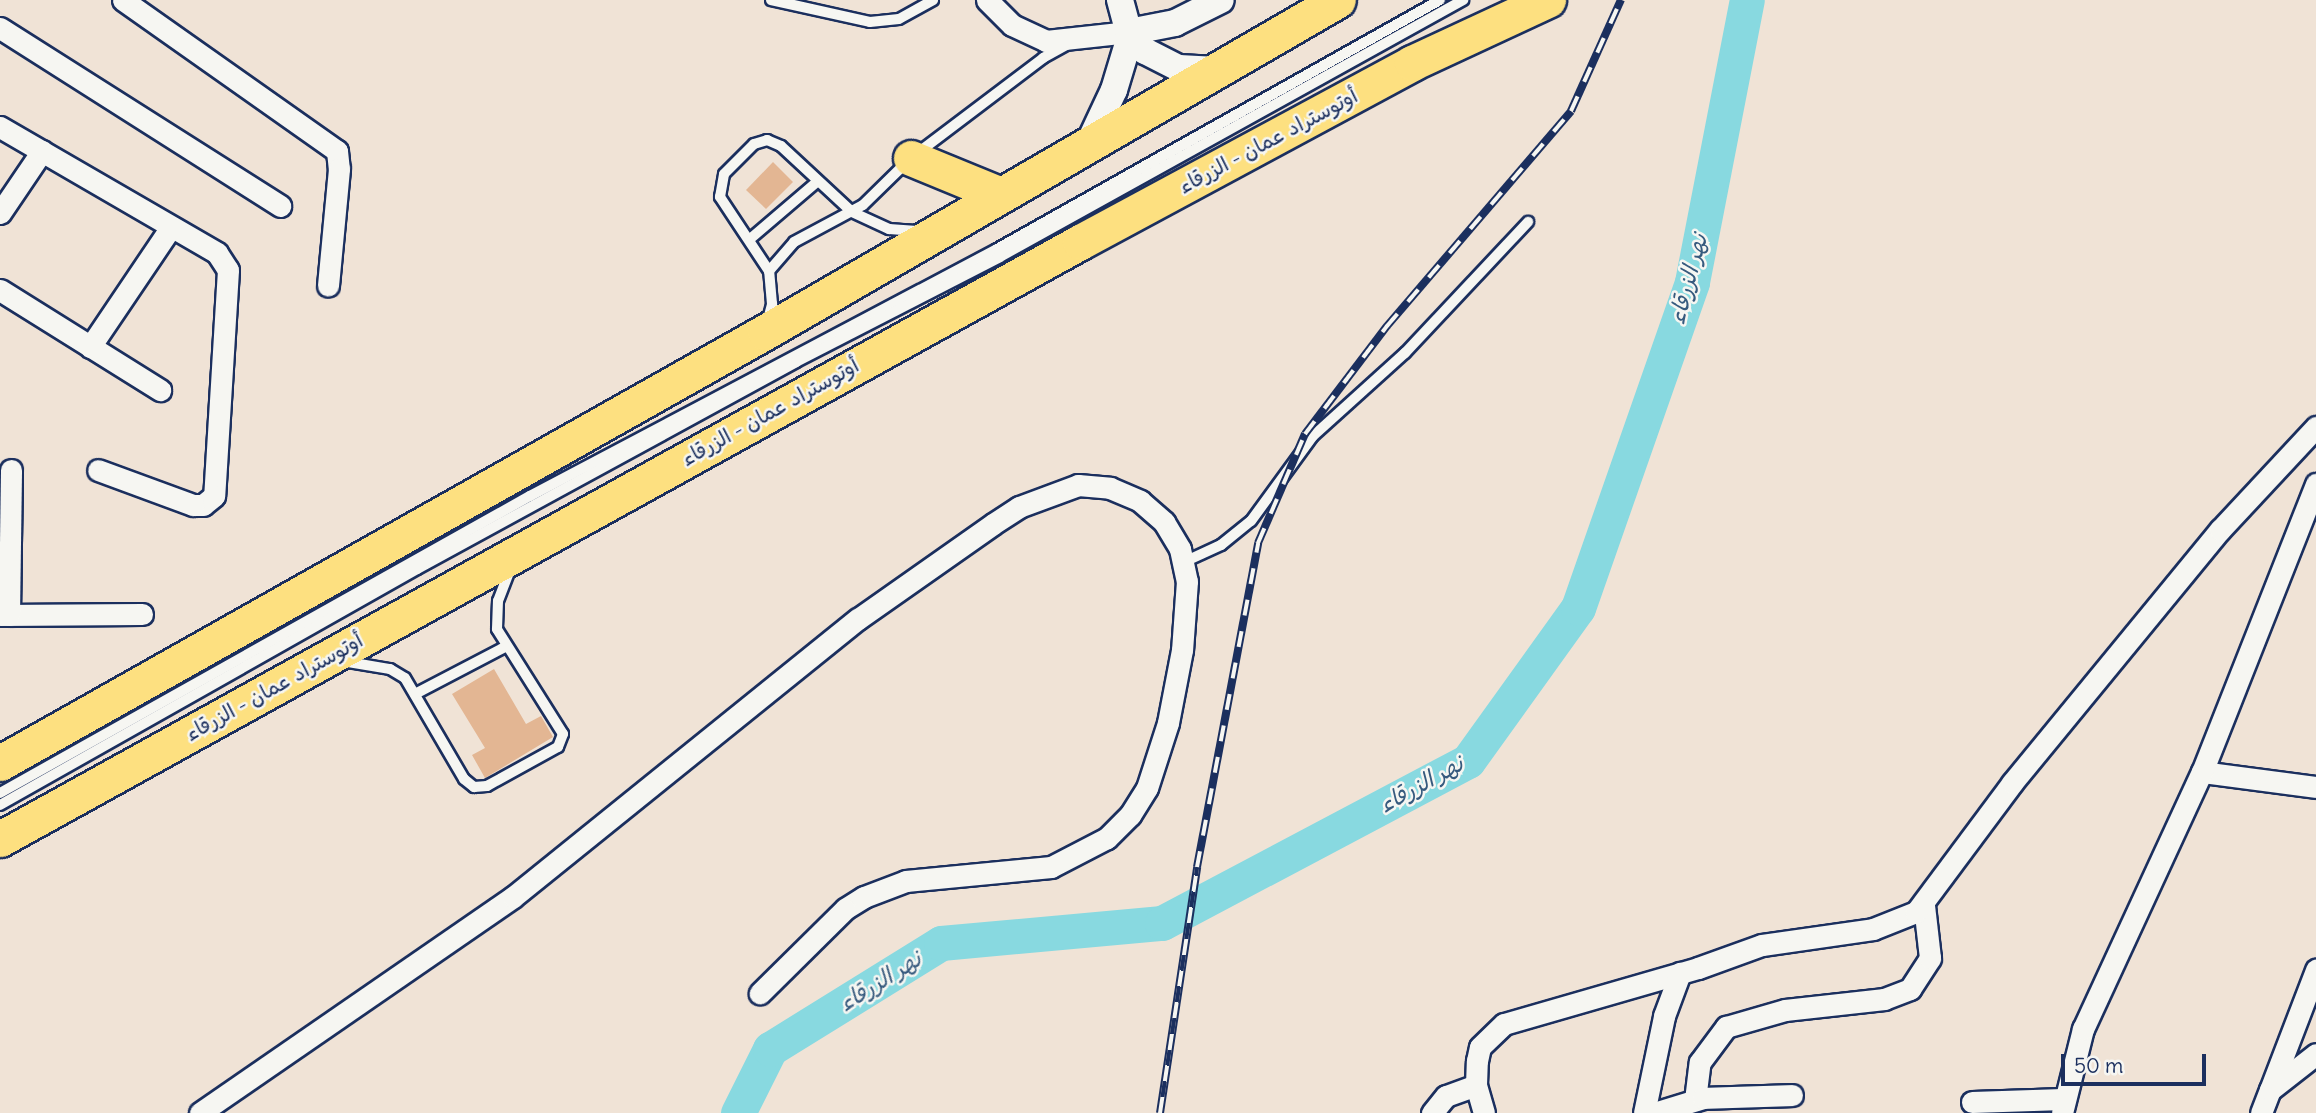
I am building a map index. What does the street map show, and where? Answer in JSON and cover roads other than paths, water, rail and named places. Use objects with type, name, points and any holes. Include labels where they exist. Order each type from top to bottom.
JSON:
[{"type":"highway","points":[[0,763],[765,332],[1090,141],[1338,0]]},
{"type":"highway","name":"أوتوستراد عمان - الزرقاء","points":[[0,839],[519,551],[1399,70],[1548,0]]},
{"type":"highway","points":[[911,158],[1001,195]]},
{"type":"street","points":[[123,0],[337,151],[340,169],[328,285]]},
{"type":"street","points":[[988,0],[1028,35],[1046,41],[1077,41],[1130,35],[1157,27],[1221,0]]},
{"type":"street","points":[[1090,141],[1114,90],[1130,35],[1120,0]]},
{"type":"street","points":[[1157,27],[1183,0]]},
{"type":"street","points":[[0,28],[280,206]]},
{"type":"street","points":[[1130,35],[1170,64],[1217,70]]},
{"type":"street","points":[[0,127],[217,253],[228,271],[214,496],[203,505],[193,505],[98,470]]},
{"type":"street","points":[[0,213],[41,151]]},
{"type":"street","points":[[90,347],[171,227]]},
{"type":"street","points":[[0,290],[160,390]]},
{"type":"street","points":[[1483,1113],[1476,1085],[1480,1047],[1504,1024],[1680,973],[1762,945],[1884,926],[1924,905],[2011,783],[2220,530],[2316,428]]},
{"type":"street","points":[[11,470],[4,615],[142,614]]},
{"type":"street","points":[[1972,1102],[2062,1106],[2083,1029],[2202,772],[2316,484]]},
{"type":"street","points":[[200,1113],[225,1105],[513,897],[858,619],[1019,507],[1078,485],[1110,488],[1140,501],[1164,522],[1184,562],[1186,613],[1168,723],[1147,789],[1115,831],[1081,856],[1051,867],[928,878],[885,887],[845,909],[760,993]]},
{"type":"street","points":[[2202,772],[2316,787]]},
{"type":"street","points":[[1695,1100],[1700,1062],[1726,1027],[1798,1007],[1884,999],[1910,989],[1930,958],[1924,905]]},
{"type":"street","points":[[2261,1113],[2316,970]]},
{"type":"street","points":[[1644,1113],[1664,1016],[1680,973]]},
{"type":"street","points":[[2270,1090],[2316,1054]]},
{"type":"street","points":[[1432,1113],[1446,1096],[1476,1085]]},
{"type":"street","points":[[1654,1113],[1695,1100],[1792,1095]]},
{"type":"lane","points":[[771,0],[845,19],[884,22],[909,15],[933,0]]},
{"type":"lane","points":[[0,793],[530,496],[997,249],[1440,0]]},
{"type":"lane","points":[[0,805],[417,569],[796,362],[1000,257],[1463,0]]},
{"type":"lane","points":[[769,271],[813,228],[852,212],[911,158],[1042,58],[1077,41]]},
{"type":"lane","points":[[765,332],[772,304],[769,271],[750,239],[722,204],[719,189],[724,174],[754,144],[775,142],[852,212],[889,229],[934,233]]},
{"type":"lane","points":[[750,239],[818,181]]},
{"type":"lane","points":[[1184,562],[1220,545],[1251,521],[1313,436],[1405,353],[1528,222]]},
{"type":"lane","points":[[325,659],[390,669],[405,678],[464,779],[474,787],[487,786],[558,747],[564,739],[505,647],[496,611],[519,551]]},
{"type":"lane","points":[[415,694],[505,647]]},
{"type":"waterway","name":"نهر الزرقاء","points":[[738,1113],[770,1049],[941,943],[1162,923],[1468,761],[1578,608],[1692,282],[1747,0]]},
{"type":"railway","points":[[1160,1113],[1197,867],[1258,543],[1305,434],[1387,326],[1571,111],[1621,0]]}]
